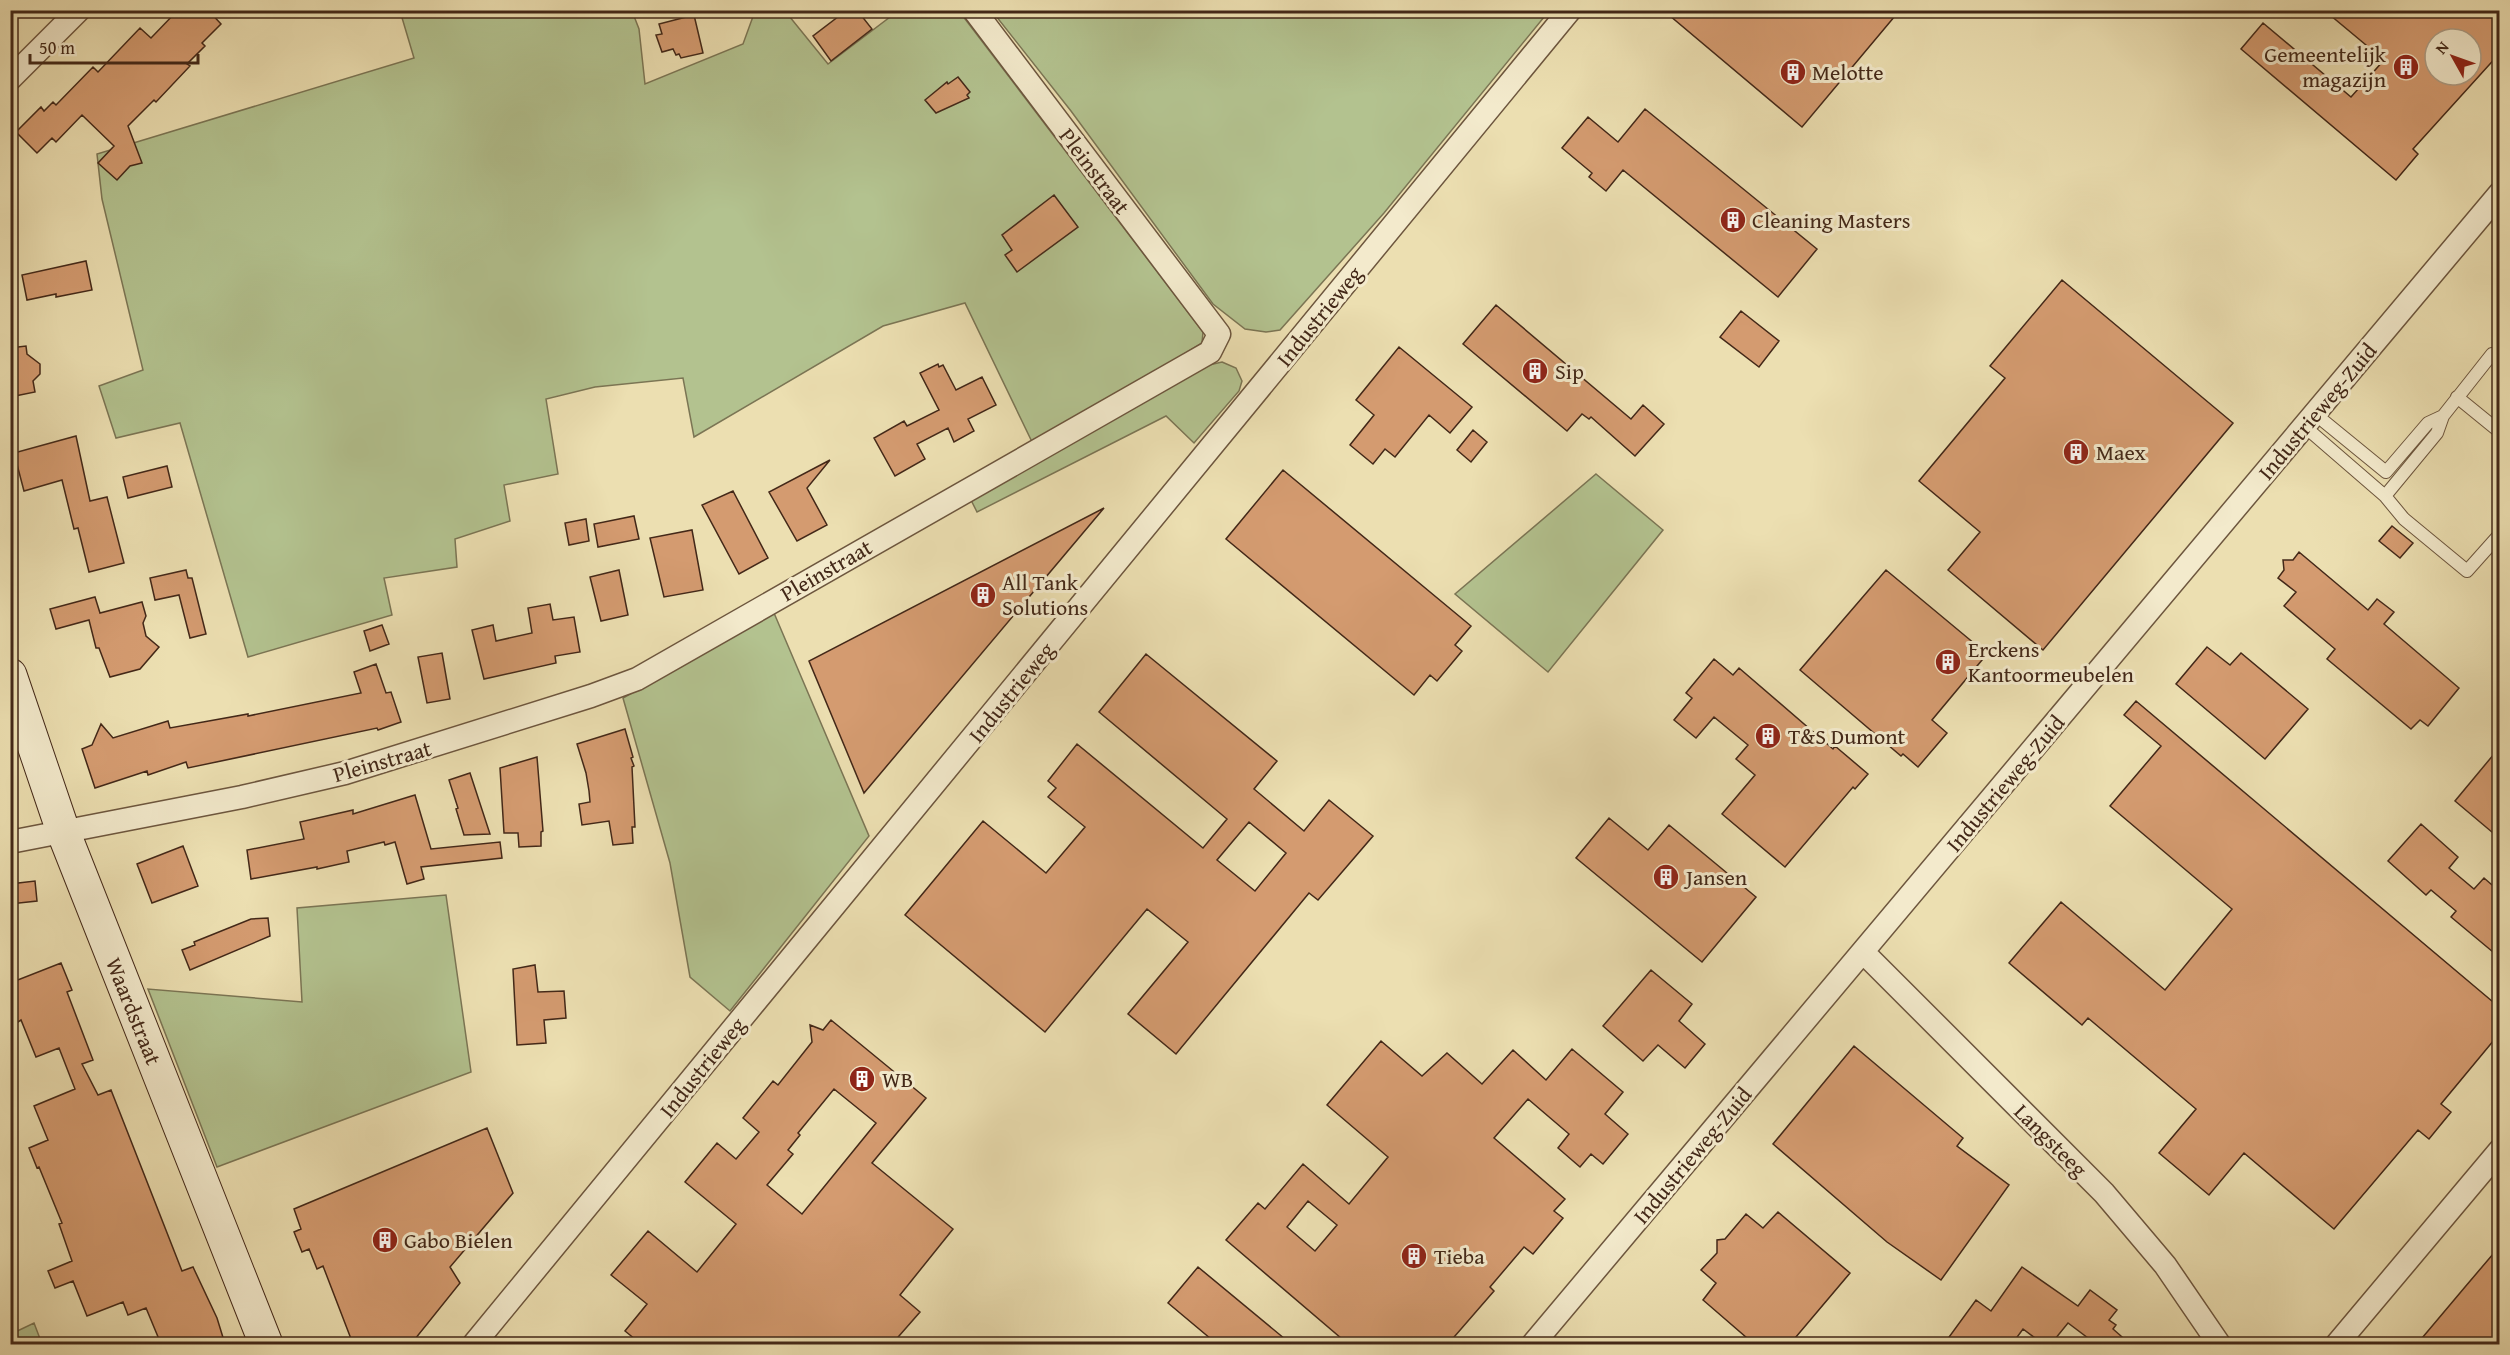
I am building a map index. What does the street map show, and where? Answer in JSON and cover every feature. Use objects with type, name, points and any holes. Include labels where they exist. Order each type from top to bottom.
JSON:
[{"type":"street","points":[[10,79],[79,10]]},
{"type":"street","name":"Pleinstraat","points":[[10,842],[242,797],[345,773],[591,696],[636,679],[1210,352],[1219,334],[974,10]]},
{"type":"street","name":"Industrieweg","points":[[474,1344],[1570,10]]},
{"type":"street","name":"Industrieweg-Zuid","points":[[1533,1344],[2499,193]]},
{"type":"street","name":"Waardstraat","points":[[10,675],[63,831],[266,1344]]},
{"type":"street","name":"Langsteeg","points":[[1863,952],[2104,1193],[2165,1265],[2219,1344]]},
{"type":"street","points":[[2337,1344],[2499,1150]]},
{"type":"lane","points":[[2385,496],[2437,433],[2443,416],[2492,354],[2499,360]]},
{"type":"lane","points":[[2457,396],[2499,432]]},
{"type":"lane","points":[[2309,420],[2386,472],[2428,423],[2443,416]]},
{"type":"lane","points":[[2309,420],[2385,496],[2404,519],[2468,571],[2499,534]]},
{"type":"green space","points":[[400,11],[632,11],[639,29],[645,84],[743,44],[755,11],[785,11],[828,64],[898,11],[959,11],[1203,332],[1202,343],[1034,446],[965,303],[883,326],[694,437],[683,378],[595,387],[546,399],[558,474],[504,485],[510,521],[455,539],[457,567],[384,578],[392,615],[248,657],[180,423],[116,438],[99,386],[143,370],[102,199],[97,154],[414,58]]},
{"type":"green space","points":[[992,11],[1549,11],[1384,213],[1280,330],[1266,332],[1245,329],[1213,304],[1071,111]]},
{"type":"green space","points":[[1222,362],[1236,368],[1242,381],[1239,391],[1194,443],[1166,416],[977,512],[971,500],[1209,365]]},
{"type":"green space","points":[[1596,474],[1663,530],[1548,672],[1455,594]]},
{"type":"green space","points":[[774,613],[869,836],[730,1011],[690,977],[670,863],[623,698]]},
{"type":"green space","points":[[446,895],[471,1072],[217,1167],[148,989],[302,1002],[297,908]]},
{"type":"green space","points":[[34,1323],[42,1344],[11,1344],[11,1334]]},
{"type":"building","points":[[178,10],[208,10],[221,24],[202,43],[205,46],[187,64],[190,66],[156,102],[154,100],[128,126],[142,163],[130,166],[117,180],[98,163],[114,146],[82,115],[56,142],[52,138],[37,153],[16,132],[41,107],[44,111],[53,102],[56,105],[93,67],[98,72],[140,28],[151,38]]},
{"type":"building","points":[[847,10],[857,10],[872,29],[831,61],[813,36]]},
{"type":"building","name":"Melotte","points":[[1663,10],[1900,10],[1802,127]]},
{"type":"building","points":[[2324,10],[2499,10],[2499,54],[2483,72],[2483,27],[2423,27],[2423,87],[2469,87],[2413,149],[2418,154],[2396,180],[2241,49],[2263,23],[2351,97],[2384,60]]},
{"type":"building","points":[[694,15],[703,53],[681,58],[673,49],[662,52],[656,35],[662,34],[659,24]]},
{"type":"building","points":[[958,77],[970,92],[967,95],[969,98],[936,113],[925,100],[947,82],[948,84]]},
{"type":"building","name":"Cleaning Masters","points":[[1645,109],[1817,249],[1778,297],[1623,170],[1606,191],[1589,177],[1592,173],[1562,148],[1588,117],[1618,142]]},
{"type":"building","points":[[1054,195],[1078,227],[1017,272],[1005,255],[1012,250],[1002,235]]},
{"type":"building","points":[[86,261],[92,290],[27,300],[22,275]]},
{"type":"building","name":"Maex","points":[[2062,280],[2233,423],[2043,650],[1948,570],[1980,532],[1919,481],[2005,378],[1990,366]]},
{"type":"building","name":"Sip","points":[[1496,305],[1631,419],[1643,405],[1664,424],[1635,456],[1591,417],[1589,419],[1582,414],[1567,431],[1463,344]]},
{"type":"building","points":[[1741,311],[1779,341],[1759,367],[1720,337]]},
{"type":"building","points":[[26,346],[27,354],[40,364],[40,374],[33,381],[35,392],[10,397],[10,348]]},
{"type":"building","points":[[1399,347],[1472,407],[1450,433],[1429,415],[1395,457],[1385,449],[1373,464],[1350,445],[1374,415],[1356,400]]},
{"type":"building","points":[[938,364],[939,367],[943,365],[956,390],[982,377],[996,405],[968,419],[974,431],[954,442],[948,428],[917,444],[925,459],[895,476],[874,438],[904,421],[907,426],[939,410],[920,373]]},
{"type":"building","points":[[1473,430],[1487,442],[1471,462],[1457,450]]},
{"type":"building","points":[[76,436],[90,501],[107,497],[124,563],[89,572],[78,528],[74,529],[62,480],[24,491],[14,453]]},
{"type":"building","points":[[830,460],[807,488],[827,525],[797,541],[769,492]]},
{"type":"building","points":[[167,466],[172,487],[128,498],[123,477]]},
{"type":"building","points":[[1283,470],[1471,626],[1455,645],[1462,651],[1437,681],[1430,675],[1414,695],[1226,539]]},
{"type":"building","points":[[733,491],[768,558],[739,574],[702,505]]},
{"type":"building","name":"All Tank Solutions","points":[[1104,508],[864,793],[809,661]]},
{"type":"building","points":[[634,516],[639,539],[598,547],[594,524]]},
{"type":"building","points":[[586,519],[589,541],[569,545],[565,523]]},
{"type":"building","points":[[2392,526],[2413,543],[2400,558],[2379,541]]},
{"type":"building","points":[[692,530],[703,590],[664,597],[650,538]]},
{"type":"building","points":[[2299,552],[2368,610],[2377,599],[2394,612],[2384,624],[2459,688],[2428,726],[2420,720],[2411,729],[2327,659],[2335,649],[2284,606],[2296,592],[2278,578],[2284,570],[2283,560],[2293,560]]},
{"type":"building","points":[[186,570],[188,578],[192,578],[206,634],[190,638],[179,595],[155,600],[150,578]]},
{"type":"building","points":[[619,570],[628,615],[601,621],[590,577]]},
{"type":"building","name":"Erckens Kantoormeubelen","points":[[1886,570],[1987,654],[1932,720],[1947,733],[1918,767],[1903,754],[1901,756],[1800,670]]},
{"type":"building","points":[[95,597],[100,613],[142,602],[146,616],[143,623],[146,636],[159,647],[140,669],[110,677],[99,648],[96,648],[89,620],[56,629],[50,609]]},
{"type":"building","points":[[550,604],[553,620],[574,617],[580,652],[555,656],[556,663],[484,679],[472,630],[493,625],[496,641],[532,633],[528,608]]},
{"type":"building","points":[[382,625],[389,644],[370,651],[364,631]]},
{"type":"building","points":[[2207,647],[2230,665],[2241,653],[2308,709],[2265,759],[2176,684]]},
{"type":"building","points":[[442,653],[450,699],[427,703],[418,657]]},
{"type":"building","points":[[1146,654],[1277,761],[1254,789],[1304,831],[1329,800],[1373,836],[1318,900],[1309,893],[1176,1054],[1128,1014],[1188,942],[1147,909],[1045,1032],[905,915],[983,821],[1046,873],[1085,827],[1048,797],[1056,788],[1048,781],[1077,744],[1203,848],[1227,819],[1099,712]],"holes":[[[1249,822],[1286,853],[1255,891],[1217,860]]]},
{"type":"building","points":[[1714,659],[1733,675],[1739,668],[1833,749],[1835,746],[1868,774],[1855,789],[1853,787],[1785,867],[1722,814],[1755,775],[1736,759],[1748,745],[1714,717],[1696,738],[1674,720],[1692,698],[1686,693]]},
{"type":"building","points":[[376,664],[386,693],[391,692],[401,722],[378,730],[377,728],[188,768],[186,762],[148,775],[147,771],[95,788],[82,749],[92,745],[101,724],[113,738],[168,721],[170,728],[248,714],[248,716],[361,693],[354,672]]},
{"type":"building","points":[[2136,701],[2499,1007],[2499,1034],[2441,1104],[2451,1112],[2429,1139],[2418,1130],[2334,1229],[2244,1153],[2209,1195],[2159,1153],[2196,1109],[2088,1018],[2082,1025],[2009,963],[2061,902],[2165,990],[2232,909],[2110,806],[2161,746],[2124,715]]},
{"type":"building","points":[[625,729],[634,766],[632,767],[635,827],[632,827],[633,843],[613,845],[609,821],[582,825],[579,804],[590,802],[586,773],[577,744]]},
{"type":"building","points":[[2499,748],[2499,838],[2455,801]]},
{"type":"building","points":[[537,757],[543,831],[541,832],[541,846],[519,847],[518,833],[504,833],[500,768]]},
{"type":"building","points":[[470,773],[490,834],[464,835],[449,780]]},
{"type":"building","points":[[415,795],[431,849],[500,842],[502,858],[421,867],[424,879],[407,884],[395,842],[385,845],[384,842],[347,851],[349,862],[251,879],[247,850],[304,839],[300,822],[353,810],[353,814]]},
{"type":"building","name":"Jansen","points":[[1609,818],[1648,850],[1669,825],[1756,897],[1702,962],[1576,858]]},
{"type":"building","points":[[2421,824],[2458,857],[2449,868],[2474,889],[2484,878],[2499,891],[2499,957],[2451,917],[2456,911],[2431,890],[2426,895],[2388,861]]},
{"type":"building","points":[[183,846],[198,886],[152,903],[137,864]]},
{"type":"building","points":[[35,881],[37,901],[10,904],[10,884]]},
{"type":"building","points":[[268,918],[270,936],[190,970],[182,950],[195,945],[194,942],[251,919]]},
{"type":"building","points":[[61,963],[72,990],[67,992],[93,1060],[82,1064],[98,1095],[111,1090],[182,1271],[193,1267],[217,1318],[225,1344],[161,1344],[146,1308],[128,1315],[123,1302],[87,1316],[73,1281],[55,1288],[48,1271],[72,1261],[59,1224],[62,1223],[29,1148],[48,1140],[34,1106],[75,1089],[59,1048],[36,1057],[21,1020],[18,1022],[10,1003],[10,983]]},
{"type":"building","points":[[535,965],[538,992],[564,991],[566,1018],[544,1020],[546,1043],[517,1045],[513,969]]},
{"type":"building","points":[[1651,970],[1692,1004],[1679,1021],[1705,1044],[1685,1068],[1658,1045],[1643,1061],[1603,1026]]},
{"type":"building","points":[[831,1020],[926,1098],[872,1163],[953,1229],[900,1295],[920,1312],[892,1344],[641,1344],[625,1331],[647,1304],[611,1275],[648,1231],[697,1272],[736,1224],[685,1182],[717,1143],[736,1159],[759,1132],[743,1118],[773,1081],[778,1085],[812,1042],[810,1025],[823,1030]],"holes":[[[834,1089],[876,1123],[802,1214],[767,1185],[793,1154],[788,1150],[800,1135],[798,1133]]]},
{"type":"building","points":[[1381,1041],[1422,1076],[1447,1053],[1482,1084],[1513,1050],[1546,1080],[1572,1049],[1623,1092],[1605,1114],[1628,1134],[1603,1164],[1591,1154],[1580,1167],[1558,1148],[1569,1134],[1528,1099],[1494,1138],[1565,1199],[1554,1211],[1563,1218],[1533,1254],[1524,1247],[1490,1287],[1494,1291],[1448,1344],[1348,1344],[1226,1240],[1258,1203],[1265,1209],[1303,1164],[1349,1204],[1388,1157],[1327,1105]],"holes":[[[1308,1201],[1337,1225],[1315,1251],[1287,1227]]]},
{"type":"building","points":[[1854,1046],[1963,1138],[1957,1146],[2009,1185],[1941,1280],[1887,1242],[1773,1144]]},
{"type":"building","name":"Gabo Bielen","points":[[487,1128],[513,1193],[450,1267],[460,1283],[411,1344],[353,1344],[323,1266],[317,1269],[309,1249],[302,1252],[294,1232],[301,1229],[294,1209]]},
{"type":"building","points":[[1778,1212],[1850,1273],[1790,1344],[1754,1344],[1703,1300],[1716,1283],[1701,1270],[1717,1253],[1717,1240],[1725,1239],[1746,1214],[1763,1228]]},
{"type":"building","points":[[2499,1247],[2499,1344],[2417,1344],[2465,1287]]},
{"type":"building","points":[[1198,1267],[1291,1344],[1217,1344],[1168,1303]]},
{"type":"building","points":[[2022,1267],[2078,1306],[2090,1290],[2117,1310],[2109,1320],[2116,1325],[2113,1329],[2130,1344],[2096,1344],[2068,1323],[2051,1344],[2043,1344],[2023,1329],[2012,1344],[1944,1344],[1976,1300],[1991,1311]]},
{"type":"place","name":"Gemeentelijk magazijn","points":[[2406,67]]},
{"type":"place","name":"Melotte","points":[[1793,72]]},
{"type":"place","name":"Cleaning Masters","points":[[1733,220]]},
{"type":"place","name":"Sip","points":[[1535,371]]},
{"type":"place","name":"Maex","points":[[2076,452]]},
{"type":"place","name":"All Tank Solutions","points":[[983,595]]},
{"type":"place","name":"Erckens Kantoormeubelen","points":[[1948,662]]},
{"type":"place","name":"T&S Dumont","points":[[1768,736]]},
{"type":"place","name":"Jansen","points":[[1666,877]]},
{"type":"place","name":"WB","points":[[862,1079]]},
{"type":"place","name":"Gabo Bielen","points":[[385,1240]]},
{"type":"place","name":"Tieba","points":[[1414,1256]]}]
